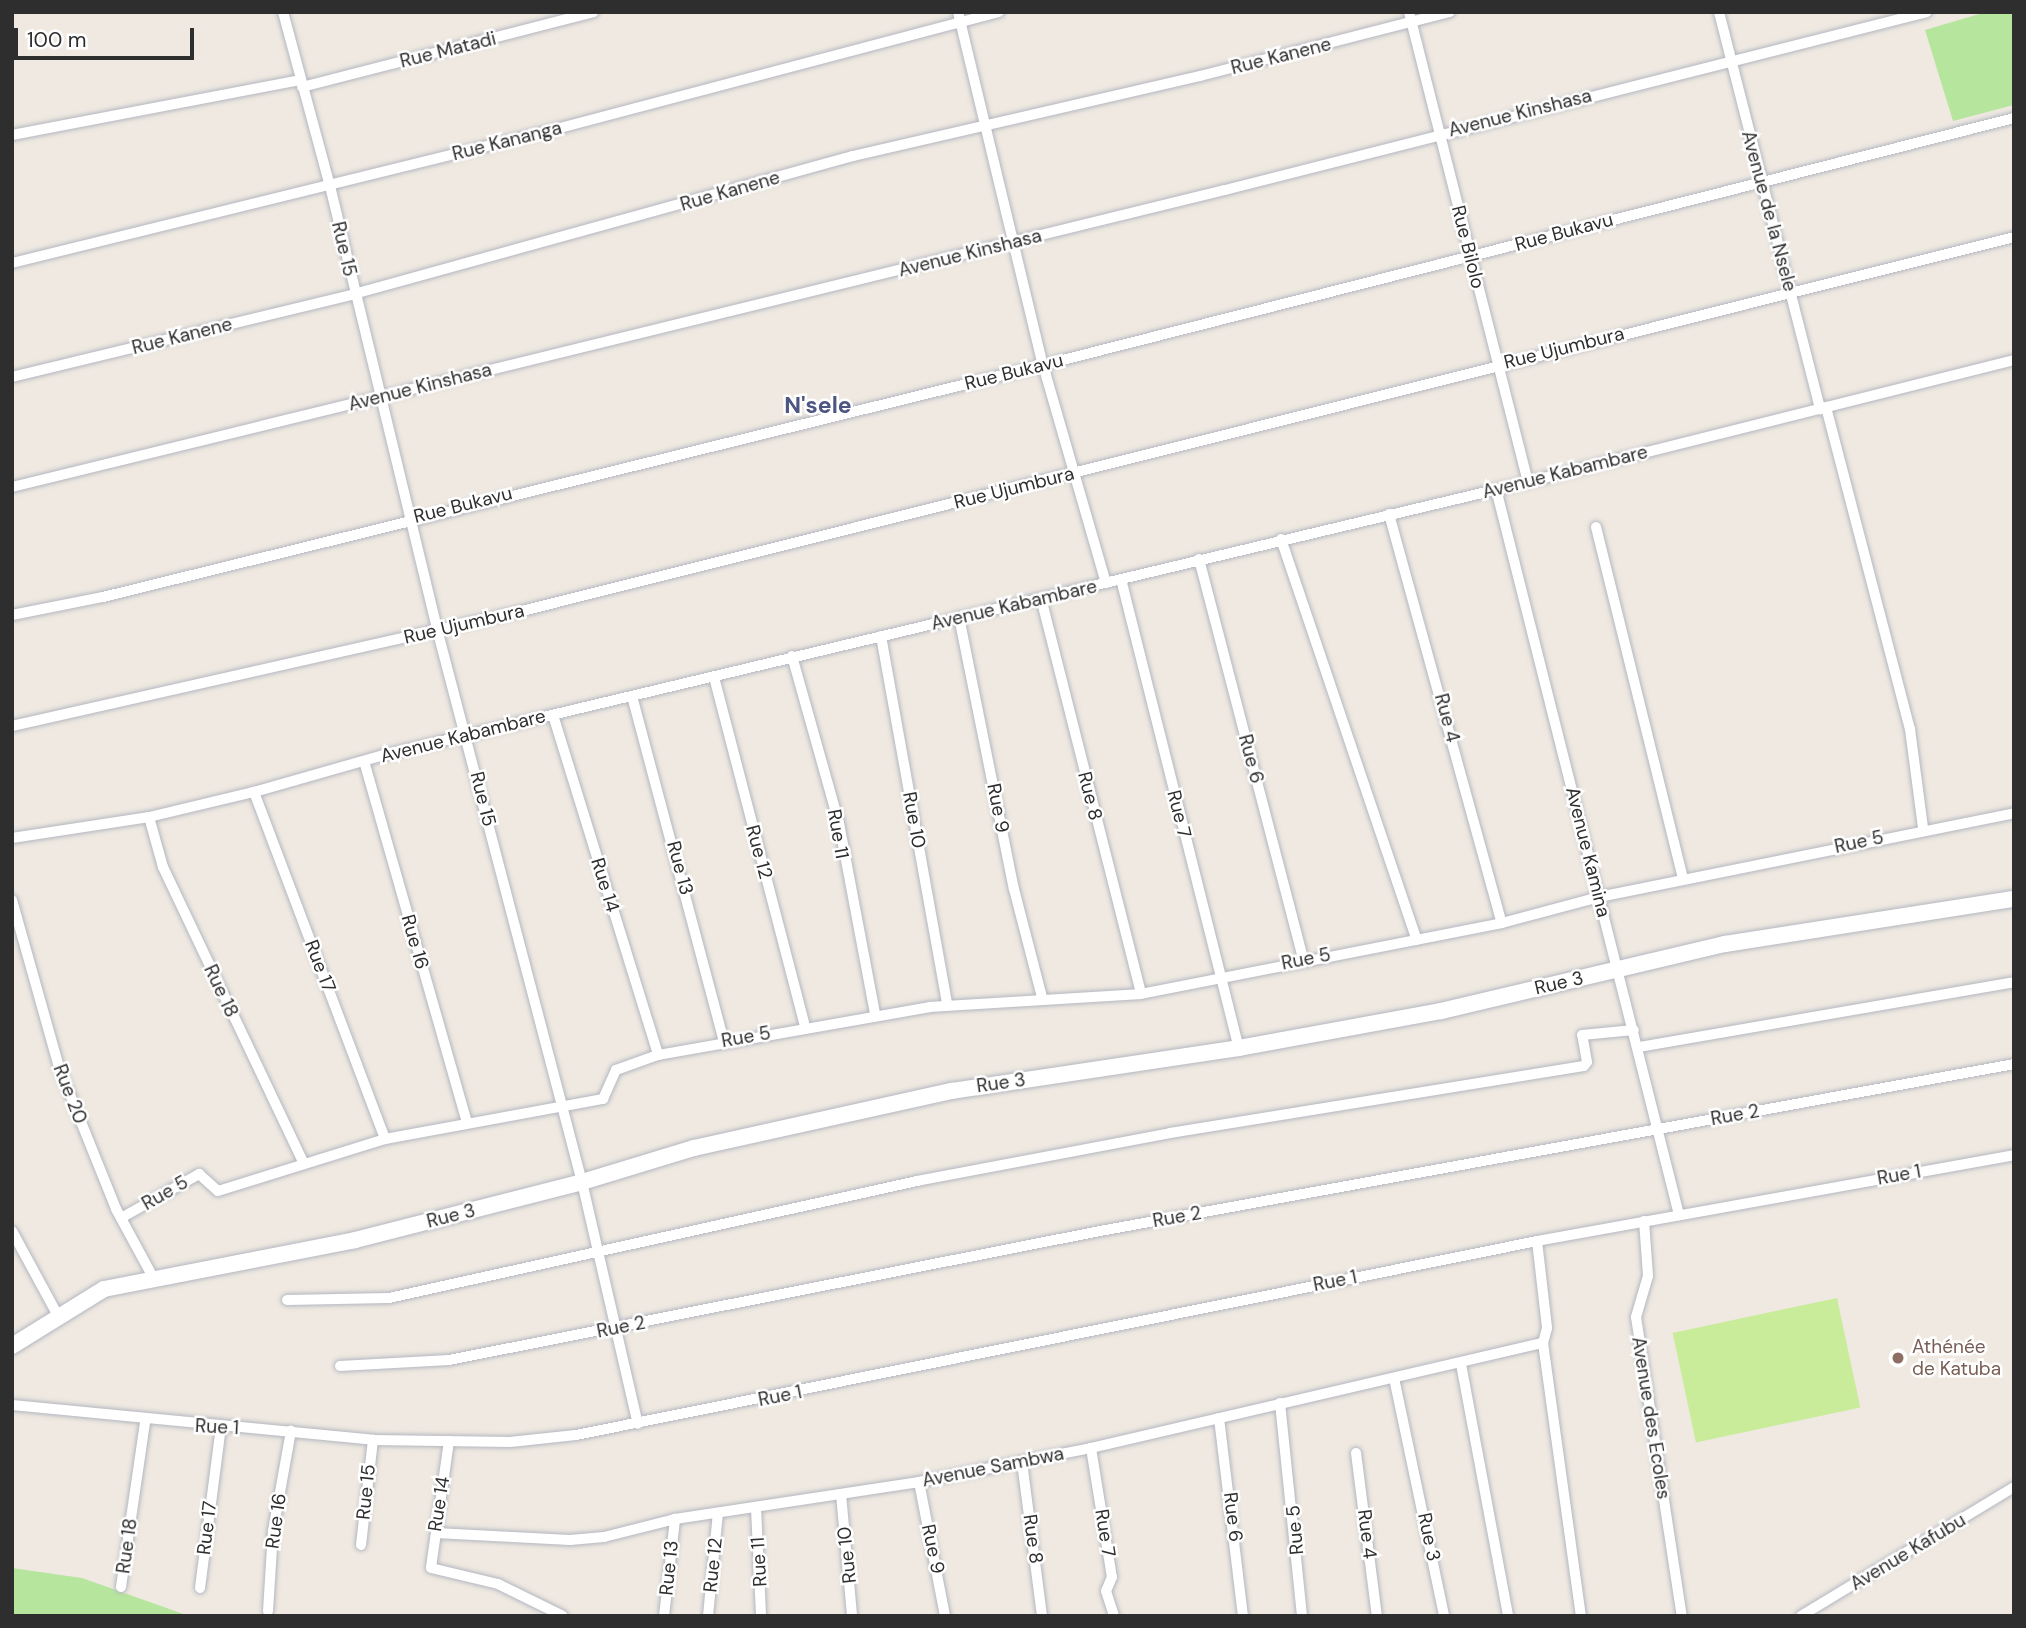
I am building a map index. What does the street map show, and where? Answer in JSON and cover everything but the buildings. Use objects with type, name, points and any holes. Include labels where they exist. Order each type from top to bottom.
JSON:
[{"type":"street","name":"Rue 15","points":[[283,12],[330,186],[437,629],[582,1182],[638,1424]]},
{"type":"street","name":"Rue Matadi","points":[[12,135],[301,84],[594,12]]},
{"type":"street","name":"Rue Kananga","points":[[12,263],[330,186],[959,18],[999,12]]},
{"type":"street","name":"Rue Kanene","points":[[12,377],[354,294],[853,156],[986,127],[1410,17],[1450,12]]},
{"type":"street","name":"Avenue de la Nsele","points":[[1719,12],[1791,294],[1910,729],[1923,828]]},
{"type":"street","name":"Avenue Kinshasa","points":[[12,487],[1014,242],[1438,133],[1927,12]]},
{"type":"street","name":"Rue Bilolo","points":[[1410,17],[1496,365],[1528,482]]},
{"type":"street","points":[[959,18],[1043,365],[1106,583]]},
{"type":"street","name":"Rue Bukavu","points":[[12,615],[103,597],[411,518],[1043,365],[1762,185],[2014,118]]},
{"type":"street","name":"Rue Ujumbura","points":[[12,726],[437,629],[2014,237]]},
{"type":"street","name":"Avenue Kabambare","points":[[12,838],[149,817],[254,792],[363,761],[792,656],[1528,482],[2014,360]]},
{"type":"street","name":"Avenue Kamina","points":[[1496,489],[1639,1047],[1679,1215]]},
{"type":"street","name":"Rue 4","points":[[1389,514],[1502,923]]},
{"type":"street","points":[[1596,527],[1683,879]]},
{"type":"street","points":[[1281,539],[1417,940]]},
{"type":"street","name":"Rue 6","points":[[1199,559],[1303,959]]},
{"type":"street","name":"Rue 7","points":[[1121,579],[1239,1048]]},
{"type":"street","name":"Rue 8","points":[[1041,598],[1141,994]]},
{"type":"street","name":"Rue 9","points":[[959,617],[1014,889],[1042,997]]},
{"type":"street","name":"Rue 10","points":[[881,636],[947,1004]]},
{"type":"street","name":"Rue 11","points":[[792,656],[839,823],[875,1014]]},
{"type":"street","name":"Rue 12","points":[[714,677],[804,1027]]},
{"type":"street","name":"Rue 13","points":[[632,696],[724,1041]]},
{"type":"street","name":"Rue 14","points":[[553,715],[658,1055]]},
{"type":"street","name":"Rue 16","points":[[363,761],[467,1123]]},
{"type":"street","name":"Rue 17","points":[[254,792],[386,1139]]},
{"type":"street","name":"Rue 5","points":[[121,1218],[199,1174],[218,1191],[303,1161],[386,1139],[467,1123],[562,1109],[603,1099],[616,1070],[658,1055],[875,1014],[947,1004],[1042,997],[1141,994],[1303,959],[1502,923],[1599,897],[1923,828],[2014,813]]},
{"type":"street","name":"Rue 18","points":[[149,817],[163,867],[303,1161]]},
{"type":"street","name":"Rue 3","points":[[12,1346],[57,1314],[104,1289],[355,1240],[582,1182],[694,1148],[952,1091],[1239,1048],[1441,1011],[1725,944],[2014,898]]},
{"type":"street","name":"Rue 20","points":[[12,900],[44,1023],[121,1218],[154,1279]]},
{"type":"street","points":[[1639,1047],[2014,982]]},
{"type":"street","points":[[287,1300],[389,1298],[818,1201],[1170,1133],[1584,1066],[1587,1062],[1582,1035],[1634,1030]]},
{"type":"street","name":"Rue 2","points":[[340,1366],[449,1360],[1087,1233],[2014,1064]]},
{"type":"street","name":"Rue 1","points":[[12,1405],[145,1422],[291,1431],[373,1440],[510,1441],[638,1424],[1537,1241],[2014,1155]]},
{"type":"street","name":"Avenue des Ecoles","points":[[1644,1221],[1648,1276],[1636,1317],[1682,1616]]},
{"type":"street","points":[[12,1231],[57,1314]]},
{"type":"street","points":[[1537,1241],[1547,1328],[1543,1343],[1581,1616]]},
{"type":"street","name":"Avenue Sambwa","points":[[436,1534],[570,1540],[674,1519],[919,1482],[1091,1448],[1543,1343]]},
{"type":"street","points":[[1461,1364],[1508,1616]]},
{"type":"street","name":"Rue 3","points":[[1394,1378],[1444,1616]]},
{"type":"street","name":"Rue 5","points":[[1280,1403],[1302,1616]]},
{"type":"street","name":"Rue 6","points":[[1219,1418],[1243,1616]]},
{"type":"street","name":"Rue 18","points":[[121,1587],[145,1422]]},
{"type":"street","name":"Rue 17","points":[[200,1588],[221,1427]]},
{"type":"street","name":"Rue 16","points":[[268,1611],[273,1531],[291,1431]]},
{"type":"street","name":"Rue 15","points":[[361,1545],[373,1440]]},
{"type":"street","name":"Rue 14","points":[[449,1441],[432,1568],[498,1584],[563,1616]]},
{"type":"street","name":"Rue 7","points":[[1091,1448],[1112,1577],[1107,1591],[1109,1607],[1114,1616]]},
{"type":"street","name":"Rue 4","points":[[1356,1453],[1377,1616]]},
{"type":"street","name":"Rue 8","points":[[1022,1462],[1042,1616]]},
{"type":"street","name":"Rue 9","points":[[919,1482],[945,1616]]},
{"type":"street","name":"Avenue Kafubu","points":[[1801,1616],[2014,1487]]},
{"type":"street","name":"Rue 10","points":[[841,1494],[852,1616]]},
{"type":"street","name":"Rue 11","points":[[756,1508],[761,1616]]},
{"type":"street","name":"Rue 12","points":[[708,1616],[718,1513]]},
{"type":"street","name":"Rue 13","points":[[664,1616],[674,1519]]},
{"type":"green space","points":[[1986,12],[2014,12],[2014,105],[1953,121],[1925,30]]},
{"type":"green space","points":[[1837,1298],[1860,1408],[1696,1442],[1673,1333]]},
{"type":"green space","points":[[12,1568],[82,1578],[189,1616],[12,1616]]},
{"type":"place","name":"Athénée de Katuba","points":[[1898,1358]]},
{"type":"district","name":"N'sele","points":[[818,405]]}]
